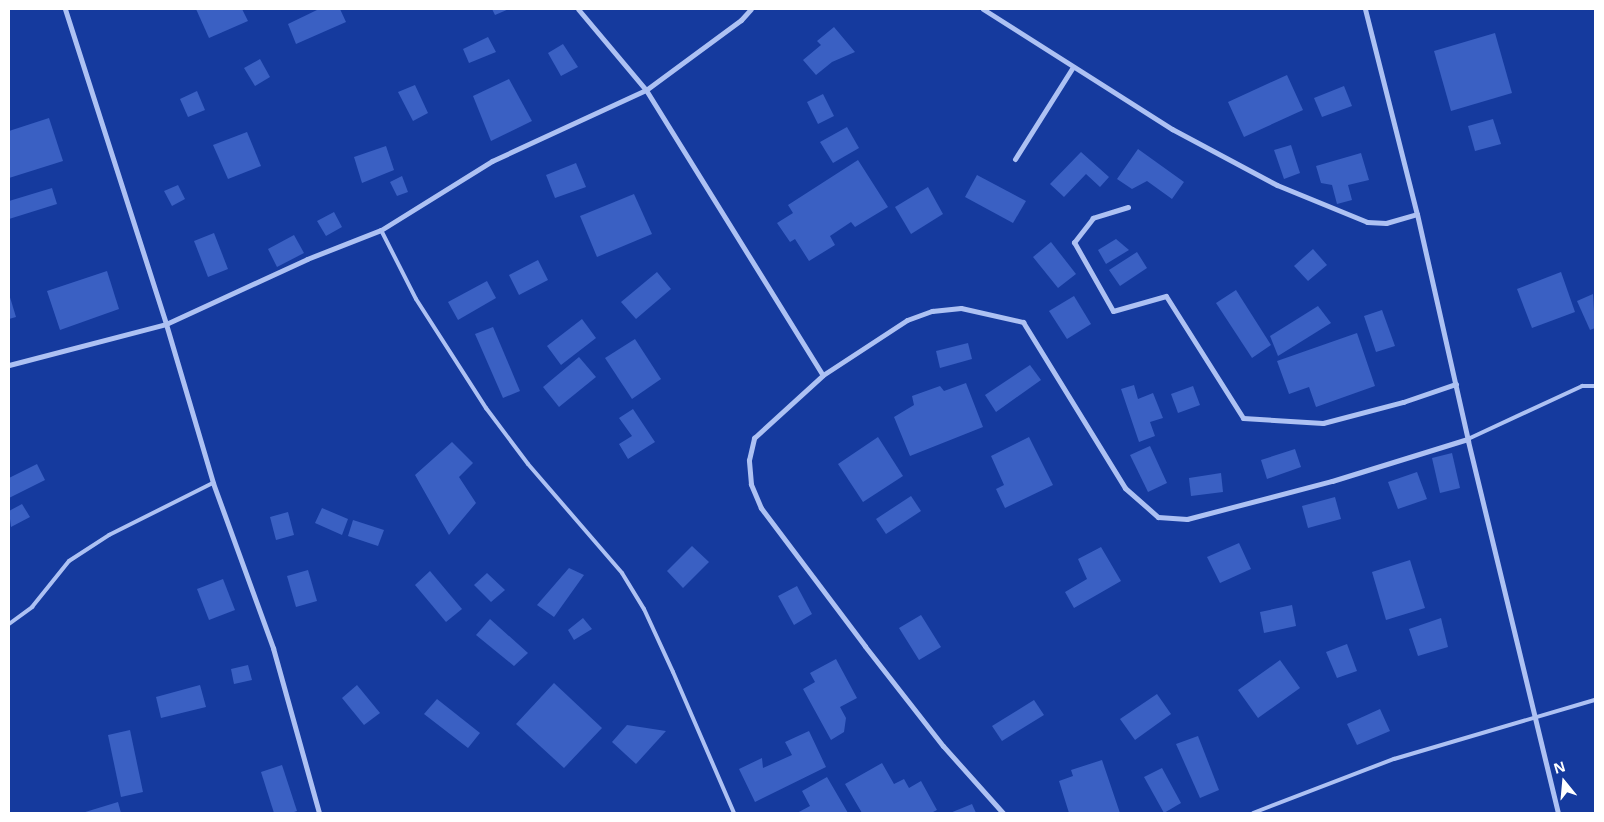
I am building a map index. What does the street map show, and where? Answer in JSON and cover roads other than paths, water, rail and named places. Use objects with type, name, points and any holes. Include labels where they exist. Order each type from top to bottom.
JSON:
[{"type":"street","points":[[65,9],[166,324],[213,483],[273,648],[319,813]]},
{"type":"street","points":[[578,9],[646,90],[822,374]]},
{"type":"street","points":[[9,364],[166,324],[307,259],[381,230],[492,161],[646,90],[742,20],[751,9]]},
{"type":"street","points":[[983,9],[1172,130],[1277,185],[1367,222],[1392,222],[1418,214]]},
{"type":"street","points":[[1365,9],[1418,214],[1468,439],[1534,720],[1558,813]]},
{"type":"street","points":[[1015,159],[1073,67]]},
{"type":"street","points":[[1128,206],[1093,218],[1074,242],[1113,311],[1166,296],[1243,418],[1323,423],[1403,402],[1456,384]]},
{"type":"street","points":[[1003,813],[943,746],[865,646],[761,508],[751,484],[748,460],[754,438],[822,374],[907,320],[932,311],[961,308],[1023,322],[1125,488],[1158,517],[1187,519],[1332,481],[1468,439]]},
{"type":"lane","points":[[381,230],[416,299],[486,408],[528,464],[588,530],[630,587],[673,672],[734,813]]},
{"type":"lane","points":[[1468,439],[1582,386],[1595,386]]},
{"type":"lane","points":[[9,624],[32,607],[69,562],[109,535],[213,483]]},
{"type":"lane","points":[[1253,813],[1394,759],[1534,720],[1595,700]]}]
